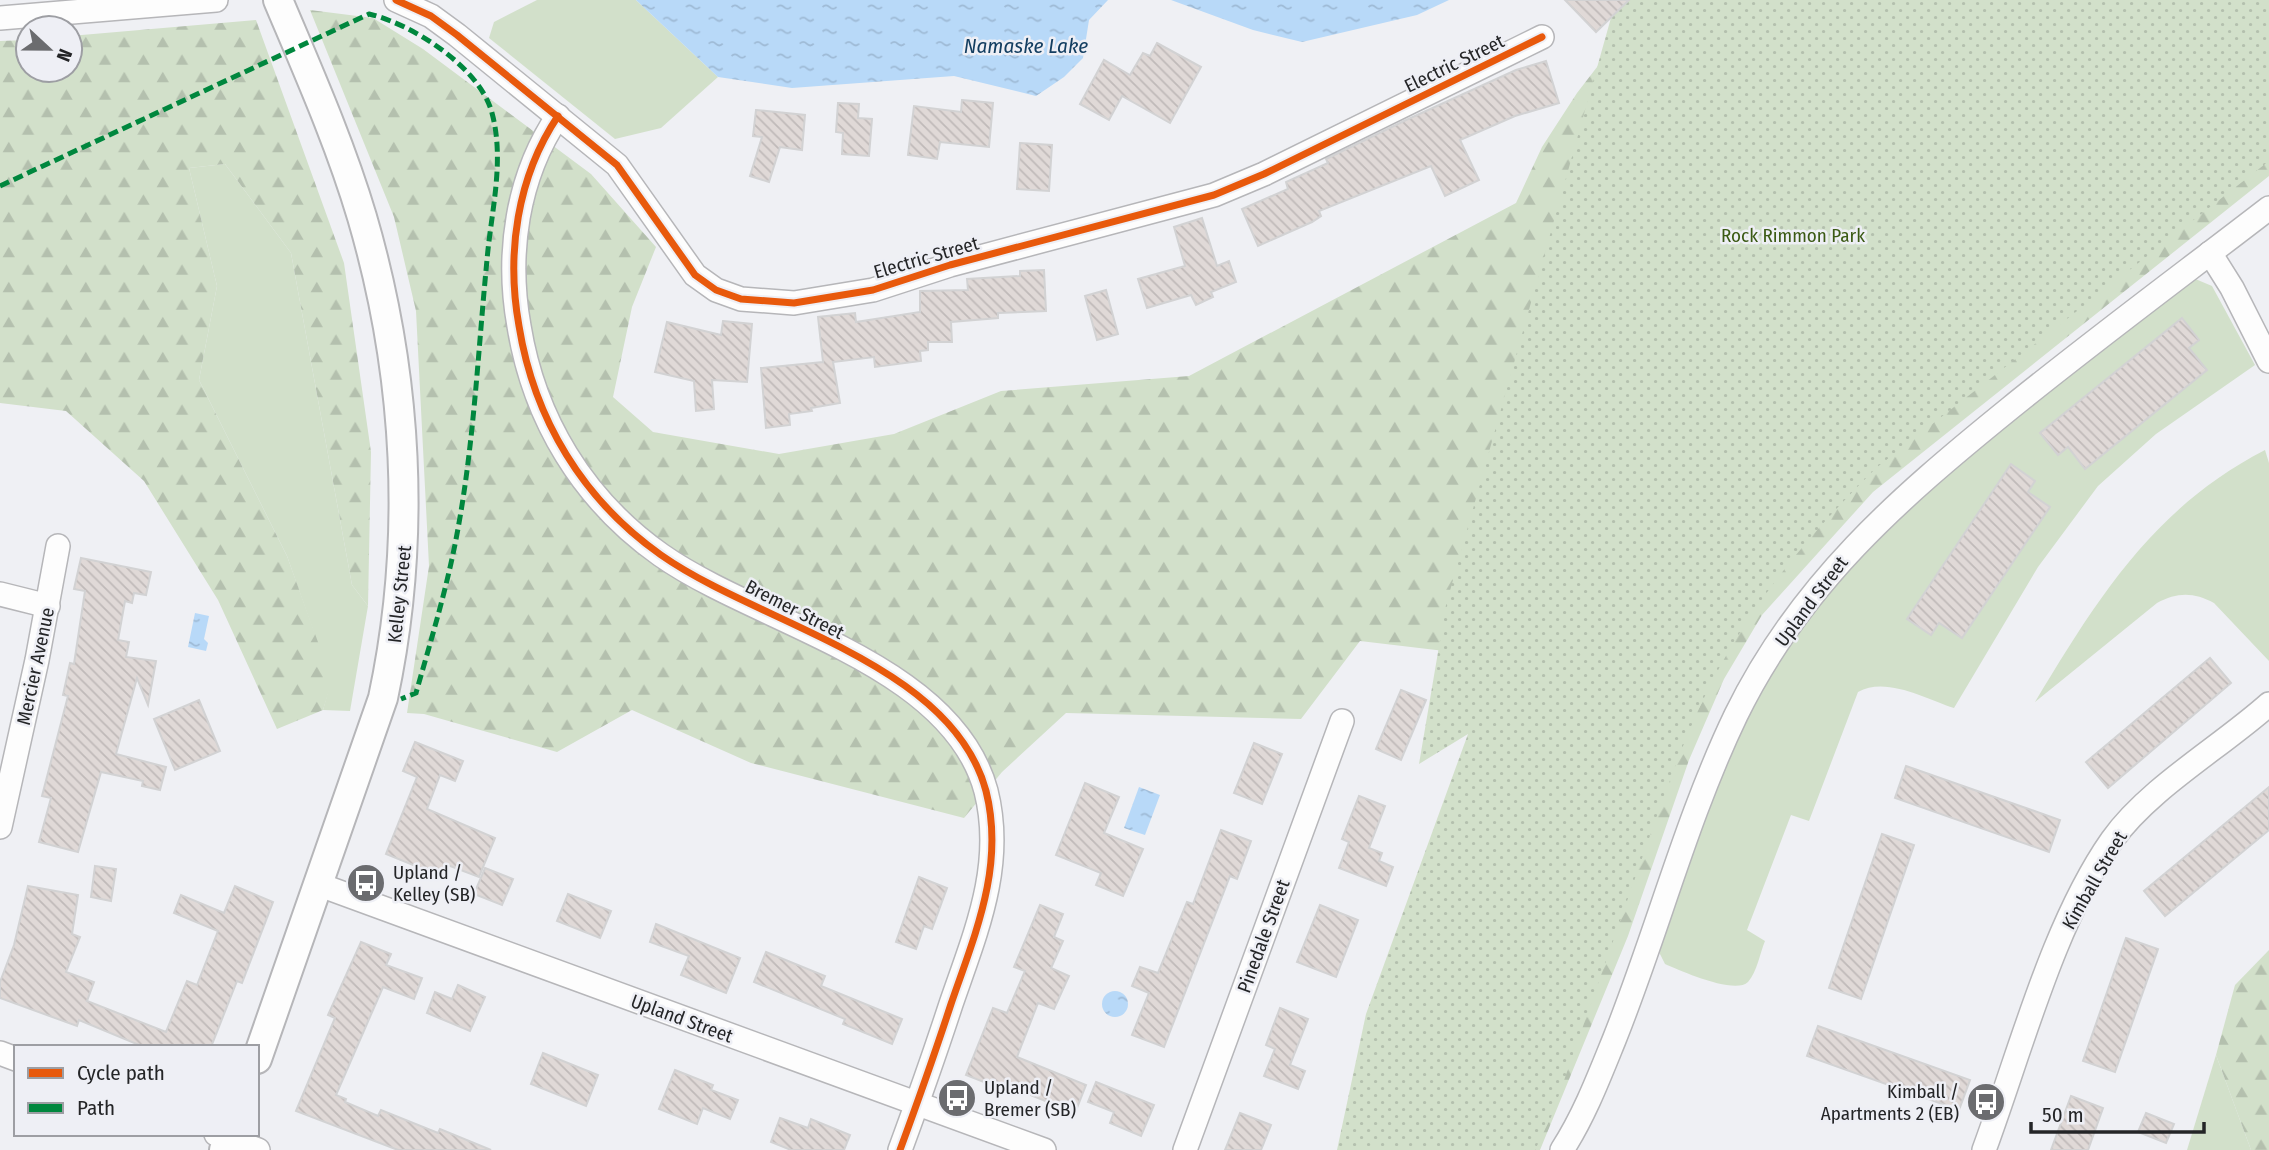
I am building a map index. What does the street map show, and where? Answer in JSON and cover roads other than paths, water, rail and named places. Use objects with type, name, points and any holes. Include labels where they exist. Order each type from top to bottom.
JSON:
[{"type":"street","points":[[0,18],[216,0]]},
{"type":"street","name":"Kelley Street","points":[[259,1053],[320,885],[383,698],[395,643],[405,540],[404,455],[383,301],[362,216],[326,117],[278,0]]},
{"type":"street","name":"Electric Street","points":[[396,0],[430,16],[457,35],[617,165],[695,275],[716,290],[741,299],[794,303],[873,290],[950,265],[1214,195],[1264,174],[1542,37]]},
{"type":"street","name":"Bremer Street","points":[[558,116],[539,144],[525,182],[514,244],[514,300],[524,356],[538,399],[568,460],[601,504],[663,556],[868,664],[925,699],[961,739],[985,790],[993,844],[987,897],[900,1150]]},
{"type":"street","name":"Upland Street","points":[[1562,1150],[1591,1097],[1643,969],[1715,764],[1762,667],[1791,621],[1861,537],[1920,481],[2108,328],[2269,208]]},
{"type":"street","points":[[2210,253],[2232,288],[2269,362]]},
{"type":"street","name":"Mercier Avenue","points":[[0,827],[48,606],[58,546]]},
{"type":"street","points":[[0,594],[48,606]]},
{"type":"street","name":"Kimball Street","points":[[1984,1150],[2073,910],[2112,840],[2170,783],[2269,704]]},
{"type":"street","name":"Pinedale Street","points":[[1185,1150],[1342,721]]},
{"type":"street","name":"Upland Street","points":[[320,885],[1044,1150]]},
{"type":"street","points":[[224,1139],[258,1150]]},
{"type":"water","name":"Namaske Lake","points":[[636,0],[1108,0],[1089,20],[1083,58],[1064,77],[1036,96],[954,76],[792,88],[718,77]]},
{"type":"water","points":[[1171,0],[1449,0],[1417,15],[1302,42],[1253,30]]},
{"type":"water","points":[[195,613],[209,616],[204,639],[208,643],[206,651],[188,647]]},
{"type":"water","points":[[1139,787],[1160,795],[1145,835],[1124,828]]},
{"type":"water","points":[[1115,991],[1124,995],[1128,1004],[1124,1013],[1115,1017],[1106,1013],[1102,1004],[1106,995]]},
{"type":"place","name":"Upland / Kelley (SB)","points":[[366,883]]},
{"type":"place","name":"Upland / Bremer (SB)","points":[[957,1098]]},
{"type":"place","name":"Kimball / Apartments 2 (EB)","points":[[1986,1102]]},
{"type":"park label","name":"Rock Rimmon Park","points":[[1793,235]]}]
